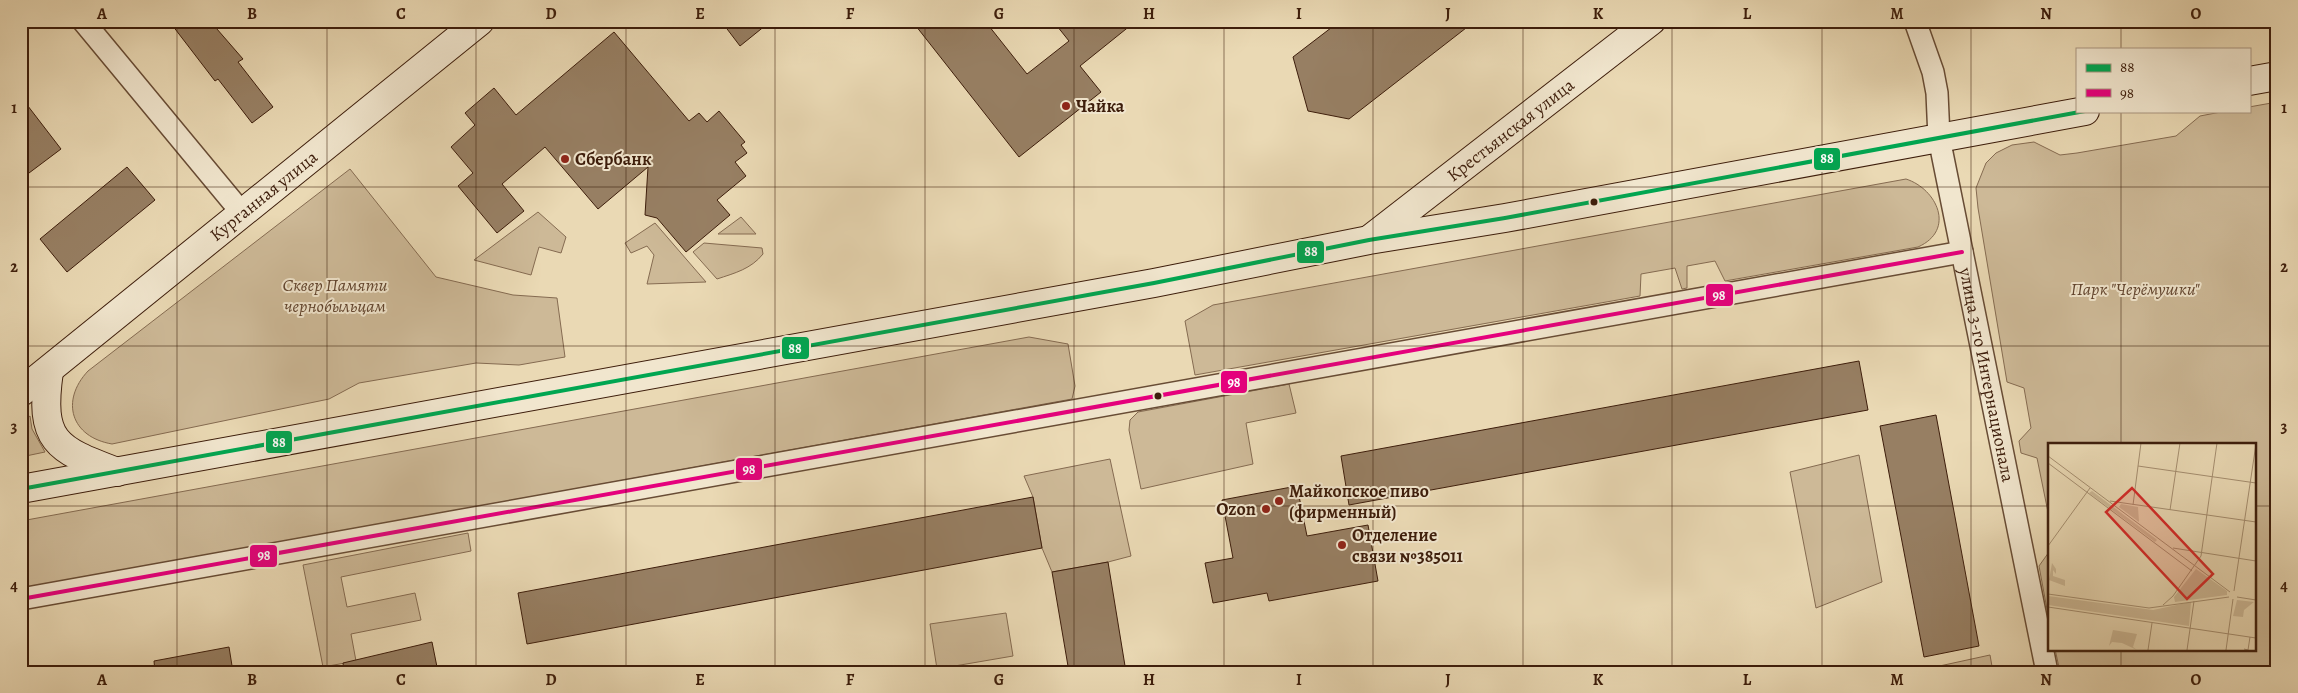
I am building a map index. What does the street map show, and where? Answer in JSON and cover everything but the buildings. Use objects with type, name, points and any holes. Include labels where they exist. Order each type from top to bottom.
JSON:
[{"type":"main road","name":"Курганная улица","points":[[21,392],[480,21]]},
{"type":"main road","name":"Крестьянская улица","points":[[1369,240],[1651,21]]},
{"type":"main road","points":[[2250,81],[2277,76]]},
{"type":"main road","points":[[21,489],[1154,283],[1369,240],[1505,218],[2080,112]]},
{"type":"main road","points":[[49,371],[45,412],[53,435],[69,452],[119,472]]},
{"type":"street","points":[[83,21],[242,212]]},
{"type":"street","name":"улица 3-го Интернационала","points":[[1915,21],[1936,86],[1939,138],[2047,672]]},
{"type":"street","points":[[21,600],[1962,252]]},
{"type":"green space","name":"Парк \"Черёмушки\"","points":[[2277,102],[2277,672],[2060,672],[2055,650],[2256,650],[2256,443],[2048,443],[2048,512],[2037,458],[2021,453],[2019,441],[2031,428],[2024,388],[2007,382],[1976,188],[1986,163],[1996,153],[2012,145],[2034,142],[2060,155],[2077,153],[2176,136],[2200,116],[2221,112],[2250,112],[2250,107]]},
{"type":"green space","name":"Сквер Памяти чернобыльцам","points":[[350,169],[436,277],[513,295],[557,298],[565,357],[519,365],[476,363],[359,383],[329,399],[112,444],[87,434],[79,426],[74,416],[72,405],[79,382],[88,371]]},
{"type":"green space","points":[[1906,179],[1926,191],[1938,210],[1939,221],[1937,231],[1930,240],[1918,247],[1725,281],[1715,261],[1687,266],[1687,288],[1682,289],[1675,268],[1641,274],[1640,296],[1195,375],[1185,321],[1213,305]]},
{"type":"green space","points":[[538,212],[566,237],[561,253],[539,247],[531,275],[474,260]]},
{"type":"green space","points":[[741,217],[756,234],[718,234]]},
{"type":"green space","points":[[655,223],[706,282],[647,284],[654,255],[647,246],[631,253],[625,243]]},
{"type":"green space","points":[[704,243],[762,248],[763,254],[748,267],[717,279],[693,252]]},
{"type":"green space","points":[[1029,337],[1068,344],[1075,386],[1072,399],[21,589],[21,521]]},
{"type":"green space","points":[[1289,384],[1296,413],[1246,423],[1253,464],[1141,489],[1129,430],[1130,420],[1138,412]]},
{"type":"green space","points":[[30,416],[32,429],[45,452],[21,457],[21,423]]},
{"type":"green space","points":[[1859,455],[1882,582],[1816,608],[1790,472]]},
{"type":"green space","points":[[1110,459],[1131,556],[1052,572],[1042,548],[1033,497],[1024,476]]},
{"type":"green space","points":[[468,533],[471,551],[341,577],[347,607],[415,593],[421,620],[351,634],[356,661],[323,667],[303,565]]},
{"type":"green space","points":[[2048,553],[2048,615],[2039,566]]},
{"type":"green space","points":[[1006,613],[1013,656],[937,669],[930,624]]},
{"type":"green space","points":[[1990,655],[1993,672],[1912,672]]},
{"type":"transit line","name":"88","points":[[21,489],[1154,283],[1369,240],[1505,218],[2080,112]]},
{"type":"transit line","name":"98","points":[[21,599],[1962,252]]},
{"type":"place","name":"Чайка","points":[[1066,106]]},
{"type":"place","name":"Сбербанк","points":[[565,159]]},
{"type":"place","name":"Майкопское пиво (фирменный)","points":[[1279,501]]},
{"type":"place","name":"Ozon","points":[[1266,509]]},
{"type":"place","name":"Отделение связи №385011","points":[[1342,545]]}]
